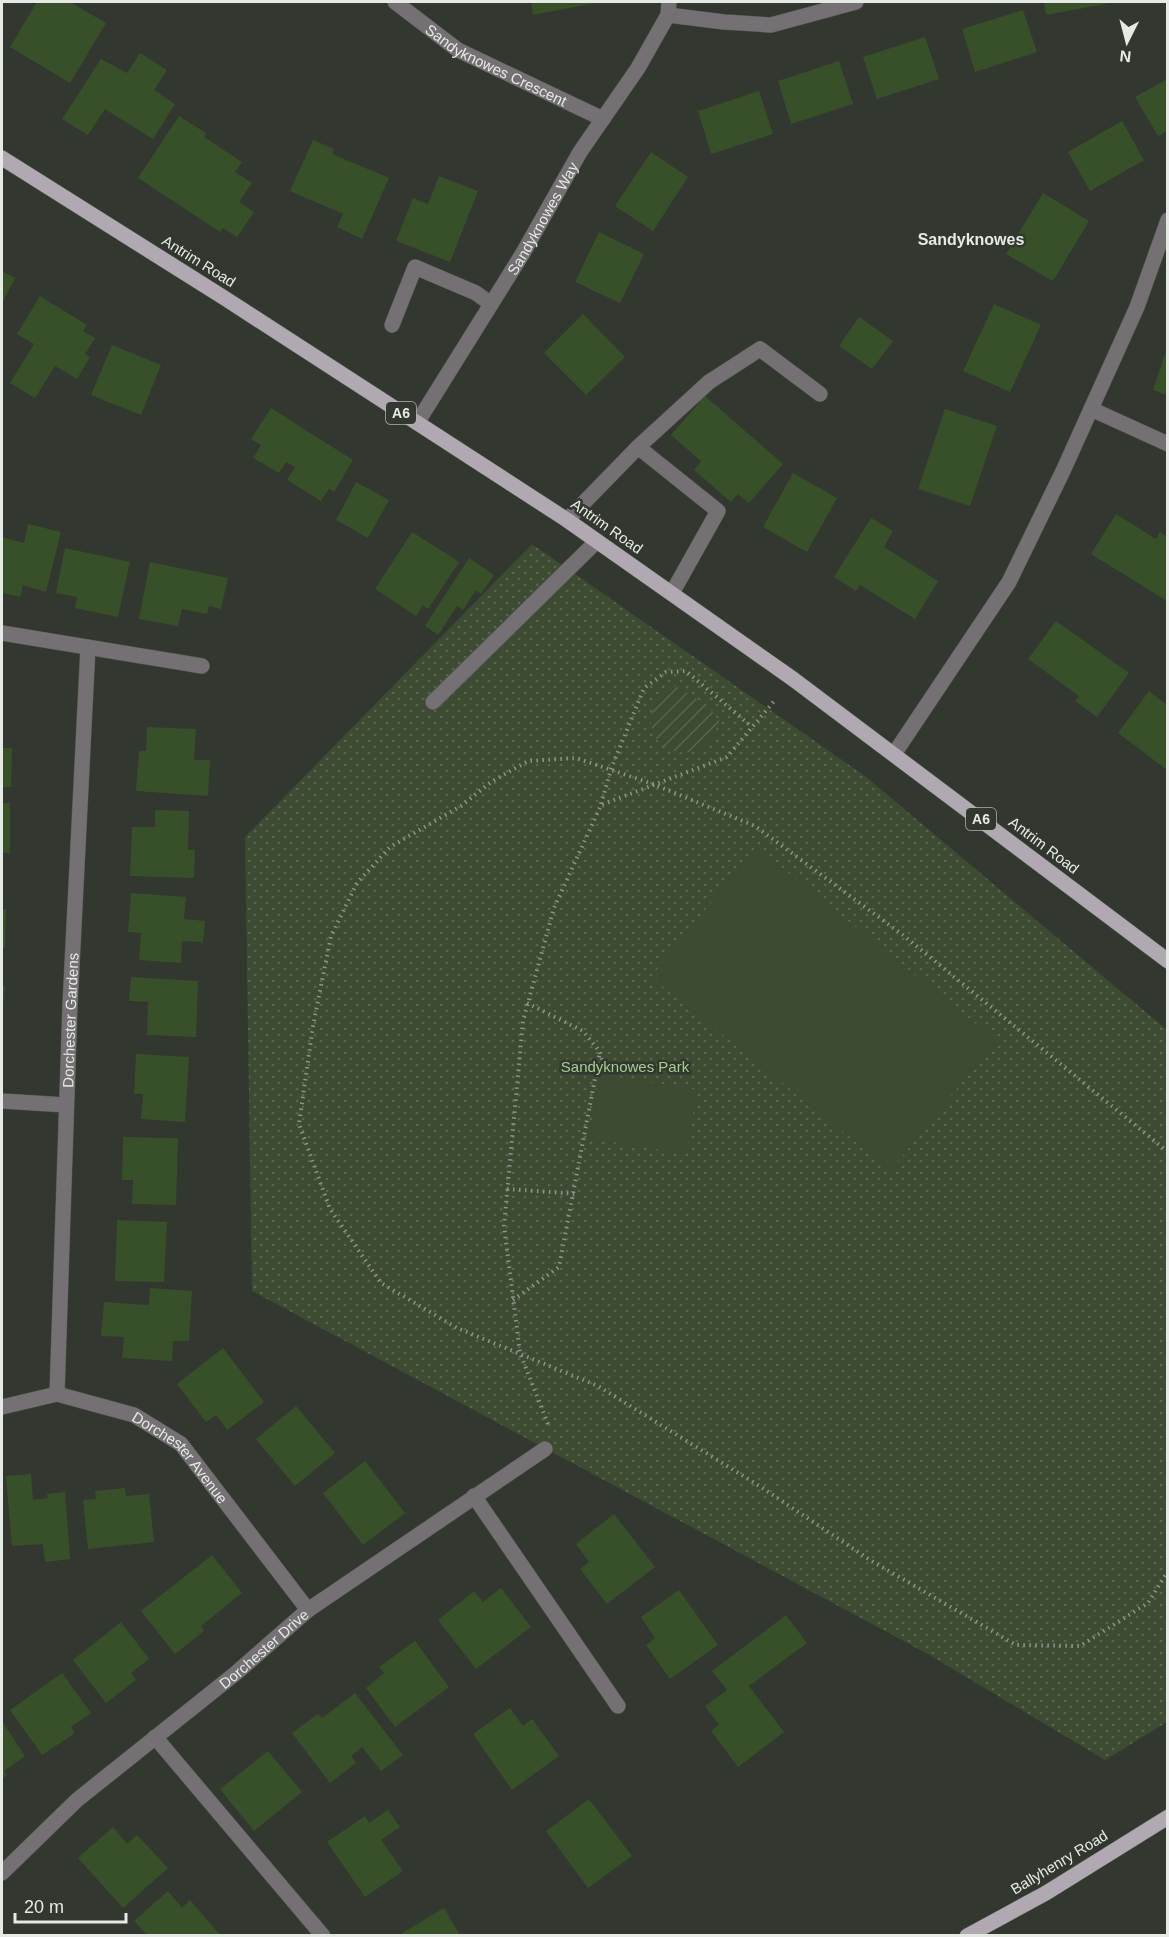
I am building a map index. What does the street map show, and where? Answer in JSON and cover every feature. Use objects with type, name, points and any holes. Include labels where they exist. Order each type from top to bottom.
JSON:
[{"type":"main road","name":"Antrim Road","points":[[2,158],[226,299],[567,520],[793,679],[1167,961]]},
{"type":"main road","name":"Ballyhenry Road","points":[[967,1935],[1046,1893],[1167,1817]]},
{"type":"street","name":"Sandyknowes Crescent","points":[[395,2],[458,50],[603,119]]},
{"type":"street","points":[[669,8],[724,22],[771,25],[856,2]]},
{"type":"street","name":"Sandyknowes Way","points":[[417,423],[491,304],[580,152],[638,68],[669,8]]},
{"type":"street","points":[[894,754],[1009,582],[1137,307],[1167,220]]},
{"type":"street","points":[[392,325],[415,267],[476,293],[491,304]]},
{"type":"street","points":[[567,520],[638,447],[709,382],[760,349],[820,394]]},
{"type":"street","points":[[1091,409],[1167,444]]},
{"type":"street","points":[[638,447],[718,511],[672,593]]},
{"type":"street","points":[[433,702],[597,541]]},
{"type":"street","points":[[2,633],[202,666]]},
{"type":"street","name":"Dorchester Gardens","points":[[57,1394],[66,1105],[88,647]]},
{"type":"street","points":[[2,1101],[66,1105]]},
{"type":"street","name":"Dorchester Avenue","points":[[2,1407],[57,1394],[134,1415],[181,1444],[308,1610]]},
{"type":"street","name":"Dorchester Drive","points":[[2,1873],[77,1800],[236,1673],[308,1610],[545,1449]]},
{"type":"street","points":[[474,1496],[618,1706]]},
{"type":"street","points":[[155,1737],[322,1935]]},
{"type":"path","points":[[545,1449],[551,1431],[520,1353],[504,1226],[522,1021],[554,908],[601,805],[611,769],[644,688],[666,672],[686,671],[752,726]]},
{"type":"path","points":[[601,805],[727,757],[793,679]]},
{"type":"path","points":[[1167,1152],[903,935],[755,826],[653,784],[576,758],[528,760],[491,782],[453,811],[390,846],[357,883],[331,936],[313,1026],[299,1124],[330,1209],[381,1283],[458,1328],[598,1386],[761,1487],[870,1560],[1016,1645],[1080,1646],[1148,1603],[1167,1571]]},
{"type":"path","points":[[527,1003],[583,1031],[600,1052],[606,1075]]},
{"type":"path","points":[[513,1300],[559,1267],[576,1194],[600,1052]]},
{"type":"path","points":[[507,1189],[576,1194]]},
{"type":"green space","name":"Sandyknowes Park","points":[[532,544],[865,776],[1167,1030],[1167,1722],[1105,1760],[926,1653],[252,1291],[245,837]]},
{"type":"green space","points":[[676,686],[707,705],[719,721],[712,738],[701,748],[689,752],[676,751],[664,746],[655,736],[651,724],[653,708],[657,700]]},
{"type":"green space","points":[[756,847],[996,1040],[891,1170],[651,977]]},
{"type":"green space","points":[[599,1074],[697,1090],[686,1154],[589,1138]]},
{"type":"building","points":[[37,2],[70,2],[106,23],[70,83],[10,47]]},
{"type":"building","points":[[531,2],[595,2],[595,3],[533,15]]},
{"type":"building","points":[[1044,2],[1111,2],[1111,3],[1046,15]]},
{"type":"building","points":[[1023,10],[1037,52],[975,72],[962,29]]},
{"type":"building","points":[[925,37],[939,79],[877,99],[863,57]]},
{"type":"building","points":[[140,53],[167,70],[154,90],[175,104],[153,139],[105,109],[88,135],[62,119],[101,59],[127,73]]},
{"type":"building","points":[[839,61],[853,104],[791,124],[778,81]]},
{"type":"building","points":[[1167,79],[1167,131],[1158,136],[1135,97]]},
{"type":"building","points":[[759,91],[773,134],[711,154],[698,111]]},
{"type":"building","points":[[179,116],[206,133],[204,137],[242,162],[235,172],[252,183],[239,202],[254,212],[237,237],[223,228],[220,232],[138,178]]},
{"type":"building","points":[[1122,121],[1144,160],[1090,191],[1068,152]]},
{"type":"building","points":[[313,140],[334,149],[332,154],[389,178],[362,239],[337,227],[343,214],[290,191]]},
{"type":"building","points":[[651,152],[688,177],[653,231],[615,206]]},
{"type":"building","points":[[439,176],[478,191],[450,262],[396,241],[413,198],[428,204]]},
{"type":"building","points":[[1043,193],[1089,221],[1053,281],[1006,254]]},
{"type":"building","points":[[599,232],[644,254],[620,303],[575,282]]},
{"type":"building","points":[[2,271],[15,278],[2,303]]},
{"type":"building","points":[[40,296],[87,325],[83,331],[95,338],[85,354],[90,357],[77,379],[55,366],[35,398],[10,383],[34,344],[17,334]]},
{"type":"building","points":[[994,304],[1041,325],[1010,392],[963,371]]},
{"type":"building","points":[[583,314],[625,357],[586,395],[544,353]]},
{"type":"building","points":[[859,317],[893,341],[872,369],[839,346]]},
{"type":"building","points":[[112,345],[161,365],[141,415],[91,395]]},
{"type":"building","points":[[1167,348],[1167,395],[1153,390]]},
{"type":"building","points":[[705,396],[783,464],[749,503],[738,494],[731,502],[694,470],[701,461],[671,435]]},
{"type":"building","points":[[271,408],[353,460],[334,492],[329,489],[321,501],[287,480],[295,467],[286,462],[279,473],[253,458],[261,445],[251,439]]},
{"type":"building","points":[[945,409],[997,426],[970,506],[918,489]]},
{"type":"building","points":[[793,473],[837,498],[807,552],[763,527]]},
{"type":"building","points":[[356,482],[389,500],[368,538],[336,520]]},
{"type":"building","points":[[1116,514],[1156,539],[1160,532],[1167,537],[1167,601],[1091,554]]},
{"type":"building","points":[[871,518],[893,531],[884,547],[938,581],[915,619],[860,585],[856,591],[834,577]]},
{"type":"building","points":[[28,524],[61,532],[46,592],[23,585],[20,597],[2,593],[2,537],[24,543]]},
{"type":"building","points":[[412,532],[459,562],[428,609],[423,605],[416,616],[375,589]]},
{"type":"building","points":[[65,548],[130,562],[118,617],[75,608],[77,597],[56,593]]},
{"type":"building","points":[[469,558],[494,575],[481,594],[476,590],[463,610],[457,606],[438,635],[425,626]]},
{"type":"building","points":[[150,562],[228,578],[221,609],[209,606],[207,614],[182,609],[178,626],[139,619]]},
{"type":"building","points":[[1056,621],[1129,673],[1097,717],[1075,701],[1079,696],[1028,659]]},
{"type":"building","points":[[1149,691],[1167,705],[1167,770],[1118,733]]},
{"type":"building","points":[[147,727],[196,729],[194,760],[210,760],[208,796],[136,791],[139,751],[146,751]]},
{"type":"building","points":[[2,748],[12,748],[11,787],[2,787]]},
{"type":"building","points":[[2,803],[10,803],[10,853],[2,853]]},
{"type":"building","points":[[155,810],[189,811],[188,850],[195,850],[194,878],[130,876],[132,827],[155,827]]},
{"type":"building","points":[[131,893],[186,897],[184,919],[205,921],[203,942],[182,941],[181,963],[139,960],[141,933],[128,932]]},
{"type":"building","points":[[2,909],[6,909],[5,948],[2,948]]},
{"type":"building","points":[[131,977],[198,981],[196,1037],[147,1035],[148,1002],[129,1001]]},
{"type":"building","points":[[2,986],[5,986],[3,1006],[2,1006]]},
{"type":"building","points":[[136,1054],[189,1057],[185,1122],[141,1119],[143,1094],[134,1094]]},
{"type":"building","points":[[123,1137],[178,1138],[176,1205],[132,1204],[133,1180],[122,1180]]},
{"type":"building","points":[[117,1220],[167,1222],[164,1282],[115,1281]]},
{"type":"building","points":[[150,1288],[192,1291],[189,1341],[173,1341],[172,1361],[122,1358],[124,1337],[101,1336],[104,1302],[149,1305]]},
{"type":"building","points":[[223,1348],[264,1402],[227,1430],[216,1415],[206,1422],[177,1384]]},
{"type":"building","points":[[296,1406],[335,1453],[295,1486],[256,1439]]},
{"type":"building","points":[[365,1461],[405,1513],[363,1545],[323,1493]]},
{"type":"building","points":[[31,1474],[33,1500],[48,1498],[47,1494],[65,1492],[70,1559],[45,1562],[43,1544],[12,1546],[6,1476]]},
{"type":"building","points":[[125,1488],[126,1496],[149,1494],[154,1542],[88,1549],[83,1500],[96,1499],[95,1491]]},
{"type":"building","points":[[614,1514],[655,1567],[607,1604],[580,1569],[589,1562],[576,1544]]},
{"type":"building","points":[[212,1555],[242,1593],[201,1626],[204,1631],[175,1654],[141,1611]]},
{"type":"building","points":[[501,1588],[531,1627],[476,1669],[438,1620],[474,1591],[483,1602]]},
{"type":"building","points":[[679,1590],[718,1645],[670,1679],[646,1645],[655,1638],[641,1617]]},
{"type":"building","points":[[786,1615],[807,1643],[749,1686],[784,1732],[738,1767],[711,1731],[719,1725],[705,1706],[727,1690],[712,1671]]},
{"type":"building","points":[[121,1622],[149,1659],[131,1673],[136,1680],[106,1703],[73,1660]]},
{"type":"building","points":[[415,1641],[449,1687],[395,1727],[366,1688],[384,1673],[379,1667]]},
{"type":"building","points":[[62,1673],[91,1713],[71,1727],[75,1733],[42,1755],[10,1710]]},
{"type":"building","points":[[355,1693],[403,1755],[381,1771],[362,1747],[351,1756],[356,1763],[330,1783],[292,1733],[318,1714],[322,1718]]},
{"type":"building","points":[[510,1708],[523,1726],[532,1719],[559,1756],[512,1790],[473,1734]]},
{"type":"building","points":[[2,1721],[25,1756],[4,1771],[7,1775],[2,1779]]},
{"type":"building","points":[[268,1751],[302,1792],[254,1831],[220,1789]]},
{"type":"building","points":[[589,1799],[632,1856],[588,1888],[546,1831]]},
{"type":"building","points":[[388,1810],[400,1827],[381,1840],[403,1871],[365,1897],[327,1842],[365,1816],[369,1823]]},
{"type":"building","points":[[113,1827],[127,1844],[137,1835],[168,1868],[123,1908],[78,1858]]},
{"type":"building","points":[[168,1891],[182,1908],[190,1900],[220,1935],[147,1935],[134,1921]]},
{"type":"building","points":[[444,1908],[460,1935],[404,1935],[402,1933]]},
{"type":"district","name":"Sandyknowes","points":[[971,239]]}]
